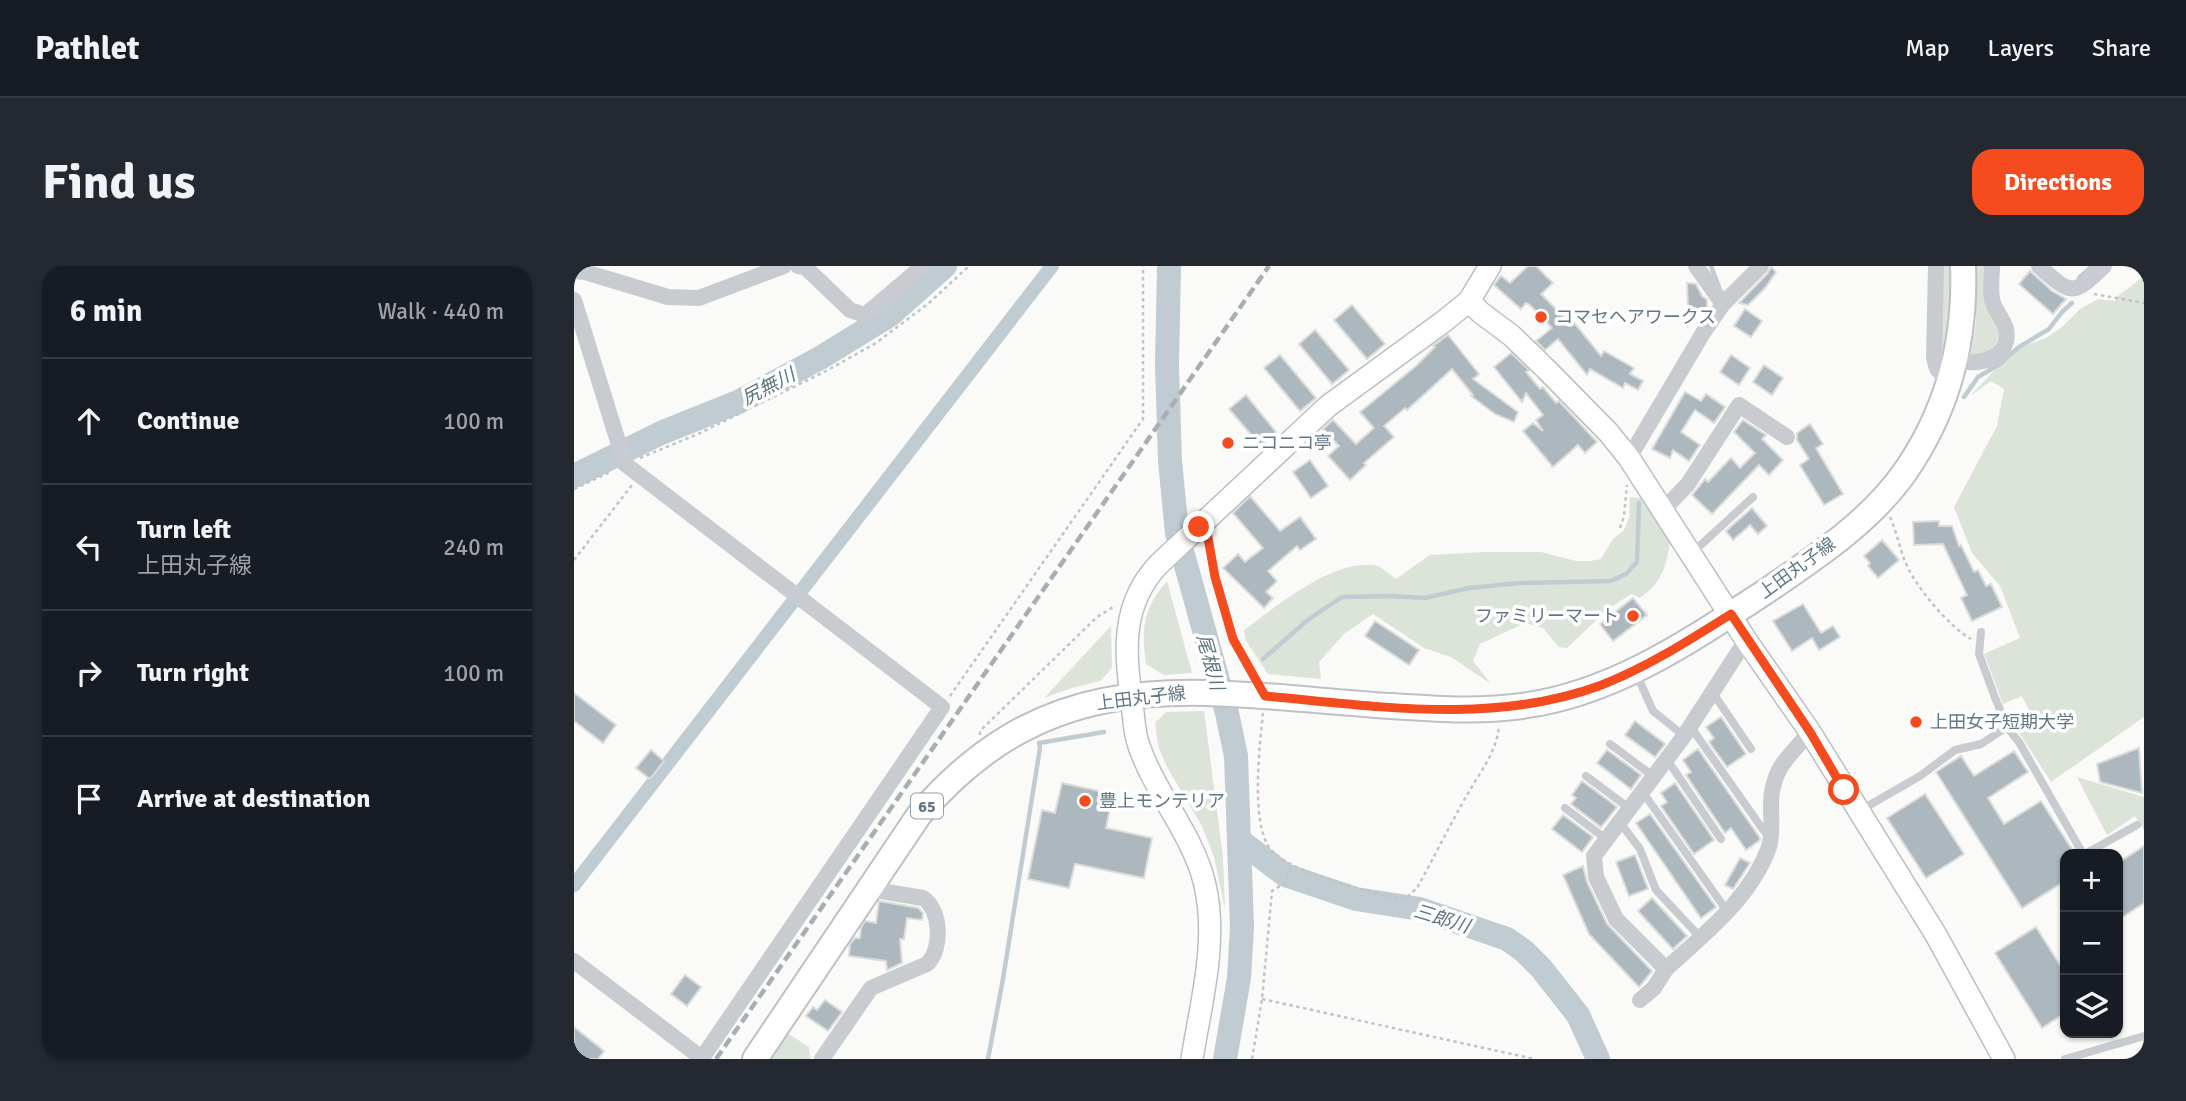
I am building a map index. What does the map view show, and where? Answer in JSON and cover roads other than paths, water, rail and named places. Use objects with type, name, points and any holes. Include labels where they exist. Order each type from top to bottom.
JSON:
[{"type":"main road","name":"上田丸子線","points":[[755,1059],[895,849],[933,798],[991,748],[1019,731],[1059,713],[1093,702],[1131,696],[1199,692],[1446,710],[1523,706],[1572,695],[1634,671],[1731,614],[1825,549],[1880,502],[1916,454],[1935,418],[1953,370],[1964,302],[1964,266]]},
{"type":"street","points":[[583,270],[668,297],[699,298],[783,266]]},
{"type":"street","points":[[804,266],[850,310],[865,315],[923,266]]},
{"type":"street","points":[[1192,1059],[1210,948],[1208,898],[1197,859],[1138,745],[1131,696],[1127,632],[1131,610],[1145,581],[1163,561],[1328,406],[1443,323],[1469,301],[1490,266]]},
{"type":"street","points":[[1696,266],[1723,304]]},
{"type":"street","points":[[1631,462],[1703,333],[1723,304],[1761,266]]},
{"type":"street","points":[[1936,266],[1934,358],[1941,374],[1966,363],[1982,363],[1996,354],[2004,344],[2005,327],[1993,303],[1992,266]]},
{"type":"street","points":[[2039,266],[2065,287],[2078,288],[2104,266]]},
{"type":"street","points":[[574,300],[624,463],[942,707],[702,1058],[574,961]]},
{"type":"street","points":[[1469,301],[1537,360],[1608,432],[1631,462],[1746,640],[1810,732],[1936,935],[2004,1059]]},
{"type":"street","points":[[1663,510],[1688,484],[1739,405],[1787,437]]},
{"type":"street","points":[[1666,969],[1616,919],[1596,877],[1594,856],[1687,731],[1746,640]]},
{"type":"street","points":[[1640,1000],[1654,988],[1666,969],[1727,912],[1752,878],[1771,841],[1772,782],[1784,762],[1810,732]]},
{"type":"street","points":[[822,1059],[871,988],[928,964],[937,948],[938,936],[930,902],[923,898],[869,889]]},
{"type":"lane","points":[[1691,554],[1753,497]]},
{"type":"lane","points":[[1981,632],[1979,654],[2007,727],[2020,742],[2081,849]]},
{"type":"lane","points":[[1634,671],[1653,711],[1687,731],[1771,841]]},
{"type":"lane","points":[[1713,693],[1751,749]]},
{"type":"lane","points":[[1858,811],[1920,776],[1955,750],[1981,744],[2007,727]]},
{"type":"lane","points":[[1610,744],[1653,776]]},
{"type":"lane","points":[[1666,758],[1721,839]]},
{"type":"lane","points":[[1586,776],[1624,815],[1656,890],[1701,938]]},
{"type":"lane","points":[[1642,791],[1727,912]]},
{"type":"lane","points":[[1565,808],[1606,839]]},
{"type":"lane","points":[[2093,849],[2137,825]]},
{"type":"lane","points":[[2065,1059],[2144,1036]]},
{"type":"waterway","name":"尻無川","points":[[574,476],[661,433],[738,402],[820,358],[890,315],[945,266]]},
{"type":"waterway","points":[[574,885],[1052,266]]},
{"type":"waterway","name":"尾根川","points":[[1169,266],[1167,365],[1170,461],[1177,533],[1227,713],[1236,756],[1242,927],[1239,978],[1225,1059]]},
{"type":"waterway","points":[[1711,266],[1719,287]]},
{"type":"waterway","points":[[2079,278],[2092,266]]},
{"type":"waterway","points":[[1964,397],[1978,377],[2049,329],[2072,303]]},
{"type":"waterway","points":[[1263,659],[1309,619],[1342,597],[1425,598],[1469,588],[1520,583],[1611,581],[1626,574],[1637,562],[1639,503]]},
{"type":"waterway","points":[[988,1059],[1039,743],[1104,732]]},
{"type":"waterway","name":"三郎川","points":[[1239,840],[1285,875],[1356,899],[1420,909],[1507,939],[1541,968],[1578,1015],[1598,1059]]},
{"type":"railway","points":[[716,1059],[1269,266]]},
{"type":"place","name":"コマセヘアワークス","points":[[1541,317]]},
{"type":"place","name":"ニコニコ亭","points":[[1228,443]]},
{"type":"place","name":"ファミリーマート","points":[[1633,616]]},
{"type":"place","name":"上田女子短期大学","points":[[1916,722]]},
{"type":"place","name":"豊上モンテリア","points":[[1085,801]]}]
